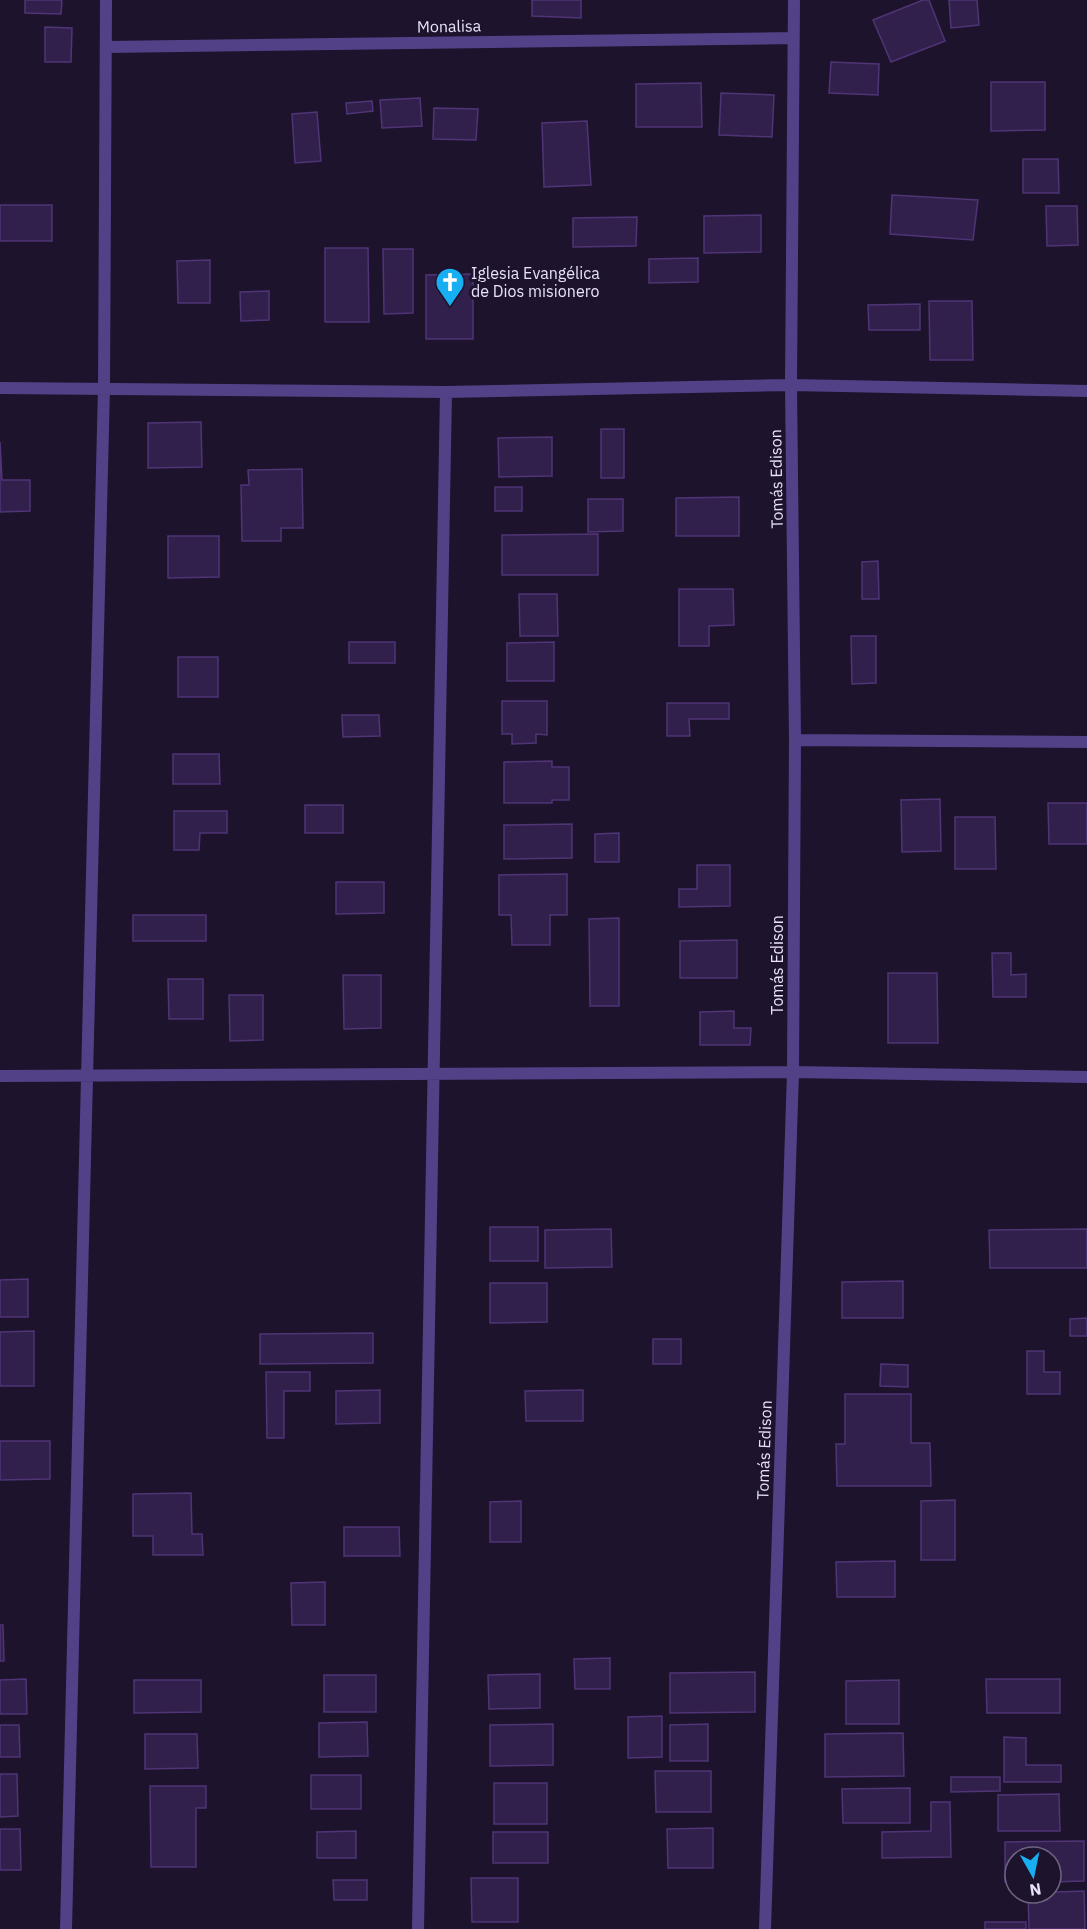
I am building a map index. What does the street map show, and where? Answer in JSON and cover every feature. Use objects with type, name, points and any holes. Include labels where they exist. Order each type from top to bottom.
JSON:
[{"type":"street","points":[[66,1929],[104,388],[106,0]]},
{"type":"street","name":"Tomás Edison","points":[[765,1929],[793,1072],[795,740],[791,385],[794,0]]},
{"type":"street","name":"Monalisa","points":[[106,47],[793,38]]},
{"type":"street","points":[[0,388],[446,392],[791,385],[1087,391]]},
{"type":"street","points":[[418,1929],[446,392]]},
{"type":"street","points":[[795,740],[1087,742]]},
{"type":"street","points":[[0,1076],[435,1076],[793,1072],[1087,1077]]},
{"type":"building","points":[[25,0],[62,0],[61,14],[25,13]]},
{"type":"building","points":[[532,0],[581,0],[581,18],[532,16]]},
{"type":"building","points":[[923,0],[929,0],[945,41],[891,62],[873,20]]},
{"type":"building","points":[[949,0],[977,0],[979,25],[951,28]]},
{"type":"building","points":[[45,27],[72,28],[71,62],[45,62]]},
{"type":"building","points":[[831,62],[879,64],[878,95],[829,93]]},
{"type":"building","points":[[991,82],[1045,82],[1045,130],[991,131]]},
{"type":"building","points":[[701,83],[702,127],[636,127],[636,84]]},
{"type":"building","points":[[721,93],[774,95],[772,137],[719,135]]},
{"type":"building","points":[[420,98],[422,126],[382,128],[380,100]]},
{"type":"building","points":[[372,101],[373,111],[347,114],[346,103]]},
{"type":"building","points":[[434,108],[478,109],[476,140],[433,139]]},
{"type":"building","points":[[317,112],[321,161],[295,163],[292,114]]},
{"type":"building","points":[[587,121],[591,185],[544,187],[542,123]]},
{"type":"building","points":[[1023,159],[1058,159],[1059,193],[1023,193]]},
{"type":"building","points":[[892,195],[978,200],[973,240],[890,234]]},
{"type":"building","points":[[0,205],[52,205],[52,241],[0,241]]},
{"type":"building","points":[[1046,206],[1077,206],[1078,245],[1047,246]]},
{"type":"building","points":[[761,215],[761,252],[704,253],[704,216]]},
{"type":"building","points":[[637,217],[636,246],[573,247],[573,218]]},
{"type":"building","points":[[325,248],[368,248],[369,322],[325,322]]},
{"type":"building","points":[[383,249],[413,249],[413,313],[384,314]]},
{"type":"building","points":[[698,258],[698,282],[649,283],[649,259]]},
{"type":"building","points":[[210,260],[210,303],[178,303],[177,261]]},
{"type":"building","name":"Iglesia Evangélica de Dios misionero","points":[[473,274],[473,339],[426,339],[426,275]]},
{"type":"building","points":[[269,291],[269,320],[241,321],[240,292]]},
{"type":"building","points":[[929,301],[972,301],[973,360],[930,360]]},
{"type":"building","points":[[920,304],[920,330],[869,330],[868,305]]},
{"type":"building","points":[[201,422],[202,467],[148,468],[148,423]]},
{"type":"building","points":[[601,429],[624,429],[624,478],[601,478]]},
{"type":"building","points":[[552,437],[552,476],[499,477],[498,438]]},
{"type":"building","points":[[0,442],[2,480],[30,480],[30,511],[0,512]]},
{"type":"building","points":[[302,469],[303,528],[281,528],[281,541],[242,541],[241,485],[249,485],[248,470]]},
{"type":"building","points":[[495,487],[522,487],[522,511],[495,511]]},
{"type":"building","points":[[739,497],[739,536],[676,536],[676,498]]},
{"type":"building","points":[[588,499],[623,499],[623,531],[588,532]]},
{"type":"building","points":[[598,534],[598,575],[502,575],[502,535]]},
{"type":"building","points":[[168,536],[219,536],[219,577],[168,578]]},
{"type":"building","points":[[878,561],[879,599],[862,599],[862,562]]},
{"type":"building","points":[[679,589],[733,589],[734,625],[709,626],[709,646],[679,646]]},
{"type":"building","points":[[519,594],[557,594],[558,636],[520,636]]},
{"type":"building","points":[[851,636],[876,636],[876,683],[852,684]]},
{"type":"building","points":[[349,642],[395,642],[395,663],[349,663]]},
{"type":"building","points":[[554,642],[554,681],[507,681],[507,643]]},
{"type":"building","points":[[178,657],[218,657],[218,697],[178,697]]},
{"type":"building","points":[[502,701],[547,701],[547,735],[536,734],[536,743],[512,744],[512,734],[502,734]]},
{"type":"building","points":[[667,703],[729,703],[729,719],[689,719],[690,736],[667,736]]},
{"type":"building","points":[[342,715],[379,715],[380,736],[343,737]]},
{"type":"building","points":[[173,754],[219,754],[220,784],[173,784]]},
{"type":"building","points":[[552,761],[552,767],[569,767],[569,800],[552,800],[552,803],[504,803],[504,762]]},
{"type":"building","points":[[940,799],[941,851],[902,852],[901,800]]},
{"type":"building","points":[[1048,803],[1087,803],[1087,844],[1049,844]]},
{"type":"building","points":[[305,805],[343,805],[343,833],[305,833]]},
{"type":"building","points":[[174,811],[227,811],[227,833],[200,833],[199,850],[174,850]]},
{"type":"building","points":[[955,817],[995,817],[996,869],[955,869]]},
{"type":"building","points":[[572,824],[572,858],[504,859],[504,825]]},
{"type":"building","points":[[619,833],[619,862],[595,862],[595,834]]},
{"type":"building","points":[[697,865],[730,865],[730,906],[679,907],[679,889],[697,889]]},
{"type":"building","points":[[567,874],[567,915],[550,915],[550,945],[512,945],[511,915],[499,915],[499,875]]},
{"type":"building","points":[[336,882],[384,882],[384,913],[336,914]]},
{"type":"building","points":[[133,915],[206,915],[206,941],[133,941]]},
{"type":"building","points":[[619,918],[619,1006],[590,1006],[589,919]]},
{"type":"building","points":[[737,940],[737,978],[680,978],[680,941]]},
{"type":"building","points":[[992,953],[1011,953],[1011,975],[1026,974],[1026,997],[993,997]]},
{"type":"building","points":[[888,973],[937,973],[938,1043],[888,1043]]},
{"type":"building","points":[[343,975],[381,975],[381,1028],[344,1029]]},
{"type":"building","points":[[168,979],[203,979],[203,1019],[169,1019]]},
{"type":"building","points":[[229,995],[263,995],[263,1040],[230,1041]]},
{"type":"building","points":[[734,1011],[734,1028],[751,1028],[750,1045],[700,1045],[700,1012]]},
{"type":"building","points":[[490,1227],[538,1227],[538,1261],[490,1261]]},
{"type":"building","points":[[611,1229],[612,1267],[545,1268],[545,1230]]},
{"type":"building","points":[[1087,1229],[1087,1268],[990,1268],[989,1230]]},
{"type":"building","points":[[28,1279],[28,1317],[0,1317],[0,1280]]},
{"type":"building","points":[[903,1281],[903,1318],[842,1318],[842,1282]]},
{"type":"building","points":[[490,1283],[547,1283],[547,1322],[490,1323]]},
{"type":"building","points":[[1087,1318],[1087,1336],[1070,1336],[1070,1319]]},
{"type":"building","points":[[34,1331],[34,1386],[0,1386],[0,1332]]},
{"type":"building","points":[[373,1333],[373,1363],[260,1364],[260,1334]]},
{"type":"building","points":[[653,1339],[681,1339],[681,1364],[653,1364]]},
{"type":"building","points":[[1027,1351],[1044,1351],[1044,1372],[1060,1372],[1060,1394],[1027,1394]]},
{"type":"building","points":[[881,1364],[908,1365],[908,1387],[880,1386]]},
{"type":"building","points":[[266,1372],[310,1372],[310,1391],[284,1391],[284,1438],[267,1438]]},
{"type":"building","points":[[380,1390],[380,1423],[336,1424],[336,1391]]},
{"type":"building","points":[[583,1390],[583,1421],[526,1421],[525,1391]]},
{"type":"building","points":[[845,1394],[911,1394],[911,1443],[930,1443],[931,1486],[837,1486],[836,1444],[845,1444]]},
{"type":"building","points":[[0,1441],[50,1441],[50,1479],[0,1480]]},
{"type":"building","points":[[191,1493],[192,1534],[202,1534],[203,1555],[153,1555],[153,1536],[133,1536],[133,1494]]},
{"type":"building","points":[[955,1500],[955,1560],[921,1560],[921,1501]]},
{"type":"building","points":[[521,1501],[521,1542],[490,1542],[490,1502]]},
{"type":"building","points":[[344,1527],[399,1527],[400,1556],[344,1556]]},
{"type":"building","points":[[895,1561],[895,1597],[837,1597],[836,1562]]},
{"type":"building","points":[[325,1582],[325,1625],[292,1625],[291,1583]]},
{"type":"building","points":[[0,1625],[3,1625],[4,1661],[0,1661]]},
{"type":"building","points":[[610,1658],[610,1689],[575,1689],[574,1659]]},
{"type":"building","points":[[755,1672],[755,1712],[670,1713],[670,1673]]},
{"type":"building","points":[[540,1674],[540,1708],[489,1709],[488,1675]]},
{"type":"building","points":[[324,1675],[376,1675],[376,1712],[324,1712]]},
{"type":"building","points":[[26,1679],[27,1714],[0,1714],[0,1680]]},
{"type":"building","points":[[986,1679],[1060,1679],[1060,1713],[987,1713]]},
{"type":"building","points":[[134,1680],[201,1680],[201,1712],[134,1713]]},
{"type":"building","points":[[899,1680],[899,1724],[846,1724],[846,1681]]},
{"type":"building","points":[[662,1716],[662,1757],[628,1758],[628,1717]]},
{"type":"building","points":[[367,1722],[368,1756],[319,1757],[319,1723]]},
{"type":"building","points":[[553,1724],[553,1765],[490,1766],[490,1725]]},
{"type":"building","points":[[708,1724],[708,1761],[670,1761],[670,1725]]},
{"type":"building","points":[[0,1725],[19,1725],[20,1757],[0,1757]]},
{"type":"building","points":[[903,1733],[904,1776],[825,1777],[825,1734]]},
{"type":"building","points":[[145,1734],[197,1734],[198,1768],[145,1769]]},
{"type":"building","points":[[1004,1737],[1026,1738],[1026,1765],[1061,1765],[1061,1782],[1004,1782]]},
{"type":"building","points":[[655,1771],[711,1771],[711,1812],[656,1812]]},
{"type":"building","points":[[0,1774],[17,1774],[18,1816],[0,1817]]},
{"type":"building","points":[[311,1775],[361,1775],[361,1809],[311,1809]]},
{"type":"building","points":[[951,1777],[1000,1777],[1000,1791],[951,1792]]},
{"type":"building","points":[[494,1783],[547,1783],[547,1824],[494,1824]]},
{"type":"building","points":[[150,1786],[206,1786],[206,1808],[196,1808],[196,1867],[151,1867]]},
{"type":"building","points":[[910,1788],[910,1823],[843,1823],[842,1789]]},
{"type":"building","points":[[1059,1794],[1060,1831],[998,1831],[998,1795]]},
{"type":"building","points":[[931,1802],[950,1802],[951,1857],[882,1858],[882,1832],[931,1831]]},
{"type":"building","points":[[713,1828],[713,1868],[668,1868],[667,1829]]},
{"type":"building","points":[[0,1829],[20,1829],[21,1870],[0,1870]]},
{"type":"building","points":[[356,1831],[356,1858],[317,1858],[317,1832]]},
{"type":"building","points":[[493,1832],[548,1832],[548,1863],[493,1863]]},
{"type":"building","points":[[1084,1841],[1084,1881],[1063,1882],[1063,1845],[1005,1845],[1005,1842]]},
{"type":"building","points":[[471,1878],[518,1878],[518,1922],[472,1922]]},
{"type":"building","points":[[333,1880],[367,1880],[367,1900],[334,1900]]},
{"type":"building","points":[[1084,1891],[1085,1929],[1029,1929],[1028,1905],[1063,1905],[1063,1892]]},
{"type":"building","points":[[985,1922],[1026,1922],[1026,1929],[985,1929]]},
{"type":"place","name":"Iglesia Evangélica de Dios misionero","points":[[450,308]]}]
